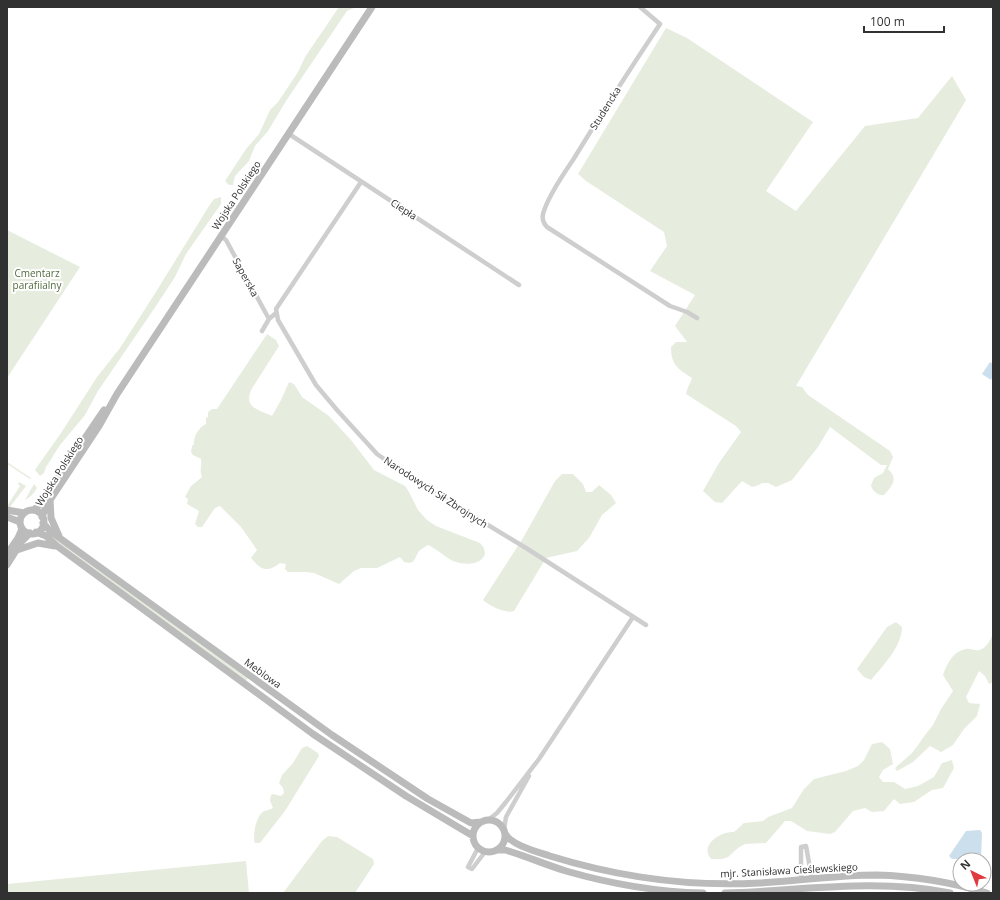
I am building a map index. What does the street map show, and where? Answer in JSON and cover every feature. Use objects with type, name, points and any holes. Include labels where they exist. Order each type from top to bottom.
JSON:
[{"type":"main road","name":"Wojska Polskiego","points":[[43,520],[44,509],[99,426],[117,394],[372,7]]},
{"type":"main road","name":"Wojska Polskiego","points":[[34,510],[41,503],[92,426],[117,394]]},
{"type":"main road","points":[[50,499],[51,518],[59,536]]},
{"type":"main road","points":[[7,510],[24,513]]},
{"type":"main road","points":[[7,554],[18,538],[21,525],[20,518],[28,511],[34,510],[39,513],[43,520],[42,528],[25,537],[7,565]]},
{"type":"main road","points":[[7,517],[33,533]]},
{"type":"main road","name":"Meblowa","points":[[43,520],[50,531],[59,536],[332,735],[428,799],[471,823],[484,821]]},
{"type":"main road","name":"Meblowa","points":[[33,533],[46,536],[57,546],[313,734],[421,806],[473,836]]},
{"type":"main road","points":[[17,550],[38,543],[57,546]]},
{"type":"main road","points":[[497,850],[504,843],[504,832],[499,824],[492,820],[484,821],[474,830],[473,836],[474,842],[478,848],[485,852],[489,853],[497,850],[505,850],[566,871],[607,881],[652,889],[703,893]]},
{"type":"main road","name":"mjr. Stanisława Cieślewskiego","points":[[504,832],[508,838],[514,842],[564,860],[592,868],[648,879],[688,883],[721,884],[758,883],[863,875],[899,876],[944,882],[986,893]]},
{"type":"main road","points":[[801,880],[807,889],[812,879]]},
{"type":"main road","name":"mjr. Stanisława Cieślewskiego","points":[[724,893],[868,885],[908,886],[950,893]]},
{"type":"street","name":"Studencka","points":[[640,7],[660,24],[611,98],[563,176],[544,210],[542,218],[547,227],[670,306],[687,312],[697,318]]},
{"type":"street","name":"Ciepła","points":[[289,134],[519,285]]},
{"type":"street","points":[[262,331],[269,319],[276,313],[279,305],[361,182]]},
{"type":"street","name":"Saperska","points":[[221,236],[226,240],[269,319]]},
{"type":"street","name":"Narodowych Sił Zbrojnych","points":[[276,313],[278,320],[316,385],[336,410],[377,454],[409,476],[526,548],[646,625]]},
{"type":"street","points":[[504,832],[506,817],[539,759],[633,617]]},
{"type":"street","points":[[484,821],[497,813],[539,759]]},
{"type":"street","points":[[801,880],[804,847],[812,879]]},
{"type":"street","points":[[478,848],[470,868],[485,852]]},
{"type":"green space","points":[[339,7],[356,7],[347,11],[286,101],[268,131],[255,146],[249,161],[235,176],[233,185],[229,185],[225,181],[246,149],[259,134],[270,110],[278,102],[298,72],[305,57]]},
{"type":"green space","points":[[666,28],[687,38],[813,122],[766,191],[796,211],[865,126],[918,118],[952,76],[966,100],[796,386],[802,387],[808,395],[890,451],[893,457],[888,469],[894,479],[892,485],[884,495],[876,493],[871,485],[874,478],[883,473],[887,465],[881,465],[830,427],[818,447],[792,480],[776,487],[768,483],[762,483],[752,487],[742,481],[722,503],[715,502],[703,491],[719,463],[741,432],[736,426],[686,394],[692,378],[676,366],[672,358],[671,347],[676,342],[687,342],[675,326],[695,295],[650,271],[667,246],[664,232],[586,181],[578,174]]},
{"type":"green space","points":[[221,197],[221,204],[186,254],[175,277],[98,391],[85,415],[60,445],[46,467],[44,473],[40,476],[35,470],[97,377],[120,348],[209,206],[214,199]]},
{"type":"green space","name":"Cmentarz parafiialny","points":[[7,230],[80,267],[7,378]]},
{"type":"green space","points":[[267,334],[276,340],[279,346],[251,390],[249,400],[251,405],[256,409],[272,416],[289,382],[294,384],[302,397],[329,416],[351,440],[374,470],[405,486],[418,510],[427,520],[436,526],[480,543],[484,548],[485,554],[480,561],[466,564],[453,561],[428,545],[419,551],[411,563],[404,562],[400,557],[377,568],[361,568],[354,571],[339,584],[314,573],[288,572],[285,569],[286,564],[280,563],[271,568],[264,569],[251,558],[257,550],[241,527],[220,506],[215,508],[202,527],[198,527],[195,524],[199,511],[187,504],[188,499],[185,497],[191,486],[202,477],[201,459],[193,455],[191,452],[196,435],[201,427],[206,424],[208,412],[212,409],[217,409]]},
{"type":"green space","points":[[7,462],[31,478],[30,479],[7,464]]},
{"type":"green space","points":[[562,474],[573,474],[583,484],[586,492],[592,492],[599,485],[611,495],[616,503],[602,515],[589,538],[577,551],[546,558],[514,611],[510,612],[502,610],[490,605],[483,600],[523,538],[555,481]]},
{"type":"green space","points":[[19,482],[26,486],[10,507],[7,506],[20,486],[18,484]]},
{"type":"green space","points":[[34,484],[37,488],[29,498],[25,500]]},
{"type":"green space","points":[[51,533],[248,678],[246,681],[48,536]]},
{"type":"green space","points":[[896,622],[902,627],[899,641],[895,648],[871,680],[864,677],[857,669],[887,627]]},
{"type":"green space","points":[[993,634],[993,682],[989,684],[985,676],[979,671],[966,697],[969,703],[980,704],[977,716],[964,729],[953,745],[941,752],[930,746],[913,762],[897,771],[895,768],[912,753],[933,725],[941,709],[953,691],[943,675],[951,659],[961,650],[977,650],[984,648],[988,644]]},
{"type":"green space","points":[[882,742],[890,749],[893,764],[883,770],[879,777],[883,782],[894,782],[905,789],[918,786],[934,777],[942,763],[952,760],[954,768],[943,788],[932,790],[914,802],[900,804],[894,799],[884,811],[872,812],[865,808],[853,811],[835,832],[830,834],[807,831],[791,821],[785,821],[766,843],[745,844],[728,857],[722,859],[711,859],[708,854],[708,849],[713,840],[718,836],[729,832],[734,832],[744,823],[763,821],[768,817],[792,808],[804,789],[814,779],[846,771],[858,766],[864,760],[872,744]]},
{"type":"green space","points":[[307,746],[318,753],[319,756],[285,811],[260,843],[255,843],[254,831],[261,813],[273,808],[270,801],[271,795],[281,796],[284,793],[283,788],[279,783],[282,775],[293,763],[302,748]]},
{"type":"green space","points":[[328,836],[337,837],[373,859],[374,864],[355,893],[283,893],[322,841]]},
{"type":"green space","points":[[246,861],[249,893],[7,893],[7,884]]},
{"type":"water","points":[[990,362],[993,364],[993,376],[991,380],[982,374]]},
{"type":"water","points":[[980,830],[982,833],[981,852],[952,852],[952,859],[949,856],[966,831]]}]
